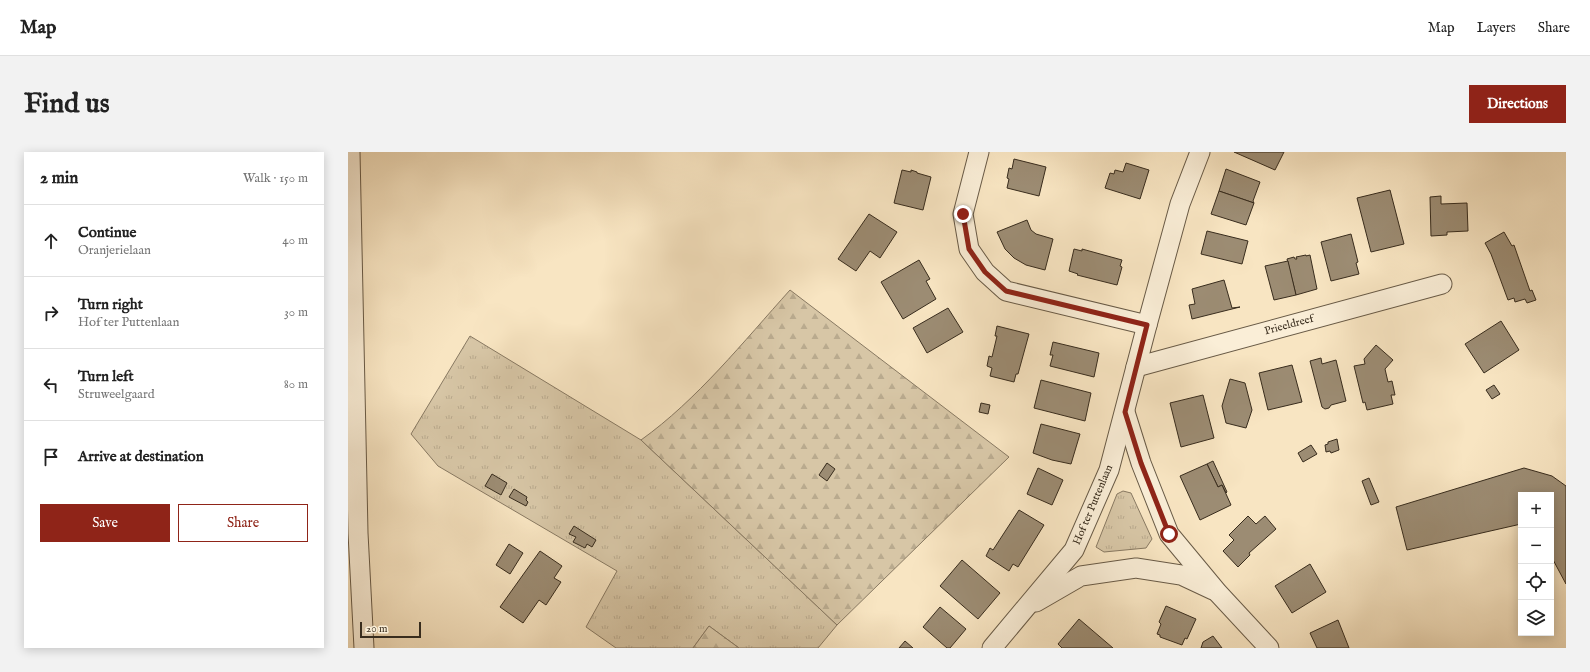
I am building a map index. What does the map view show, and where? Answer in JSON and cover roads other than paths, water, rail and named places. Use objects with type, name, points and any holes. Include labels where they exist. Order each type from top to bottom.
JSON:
[{"type":"street","points":[[350,152],[358,533],[364,648]]},
{"type":"street","points":[[979,152],[963,214],[969,249],[985,272],[1006,291],[1147,325]]},
{"type":"street","name":"Hof ter Puttenlaan","points":[[992,648],[1074,550],[1109,470],[1180,204],[1200,152]]},
{"type":"street","name":"Prieeldreef","points":[[1136,367],[1442,284]]},
{"type":"street","points":[[1125,412],[1141,463],[1169,534],[1218,593],[1268,648]]},
{"type":"street","points":[[1026,608],[1081,576],[1136,568],[1181,575],[1218,593]]}]
